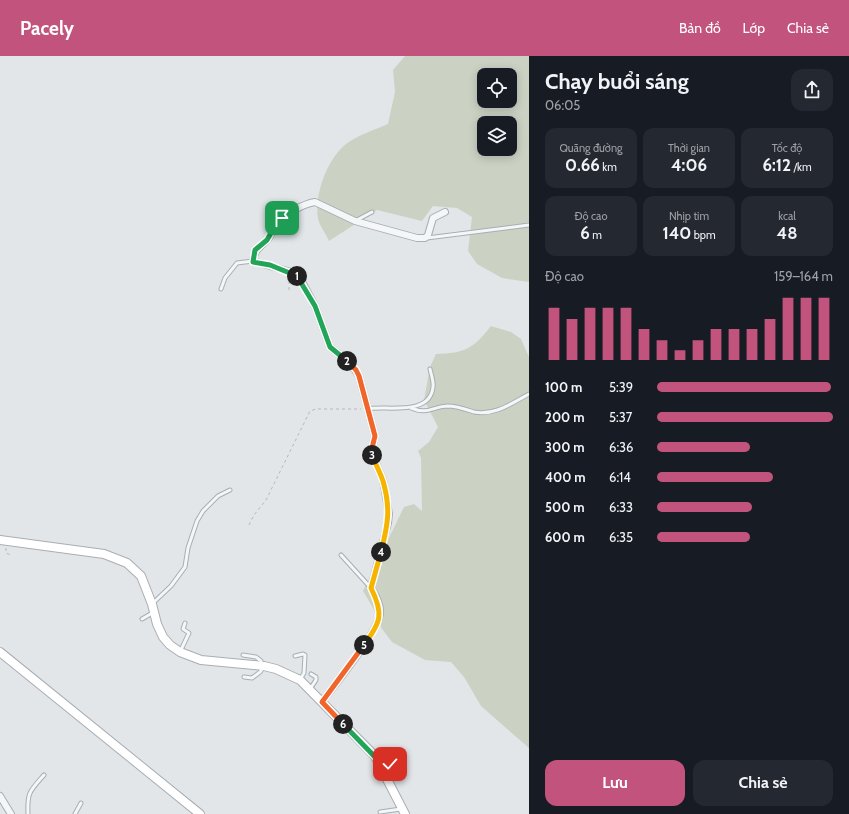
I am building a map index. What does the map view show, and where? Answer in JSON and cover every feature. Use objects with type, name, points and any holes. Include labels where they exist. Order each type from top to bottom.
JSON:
[{"type":"street","points":[[322,702],[369,638],[377,623],[380,613],[379,602],[371,588],[389,514],[383,480],[371,452],[375,436],[359,376],[356,370],[330,347],[315,306],[301,280],[291,272],[253,262],[255,250],[267,240],[276,224],[282,218],[308,203],[315,202],[321,204],[355,221],[410,237],[425,238],[428,235],[433,218],[445,212]]},
{"type":"street","points":[[4,541],[80,550],[116,558],[127,563],[141,576],[163,637],[170,645],[180,652],[191,657],[211,662],[276,668],[300,680],[378,760],[404,812]]},
{"type":"street","points":[[0,652],[200,814]]},
{"type":"street","points":[[0,796],[11,814]]},
{"type":"lane","points":[[355,221],[372,212]]},
{"type":"lane","points":[[425,238],[435,238],[529,225]]},
{"type":"lane","points":[[221,289],[225,278],[237,263],[253,262]]},
{"type":"lane","points":[[411,408],[426,400],[431,395],[433,387],[430,369]]},
{"type":"lane","points":[[367,409],[374,407],[411,408],[423,412],[445,406],[453,406],[475,412],[487,413],[508,406],[529,394]]},
{"type":"lane","points":[[142,619],[171,586],[185,566],[188,548],[197,521],[203,511],[218,496],[230,490]]},
{"type":"lane","points":[[341,555],[371,588]]},
{"type":"lane","points":[[180,652],[189,633],[183,629],[185,623]]},
{"type":"lane","points":[[243,655],[256,657],[261,661],[262,666],[260,672],[252,678],[244,677]]},
{"type":"lane","points":[[295,656],[305,655],[304,672],[300,680]]},
{"type":"lane","points":[[310,689],[316,680],[316,677],[311,674]]},
{"type":"lane","points":[[378,760],[386,758],[390,764]]},
{"type":"lane","points":[[28,814],[27,800],[29,792],[44,775]]},
{"type":"lane","points":[[75,814],[81,803]]},
{"type":"lane","points":[[380,812],[404,812]]},
{"type":"path","points":[[289,290],[289,278],[291,272]]},
{"type":"path","points":[[249,525],[254,515],[266,500],[310,411],[328,409],[367,409]]},
{"type":"path","points":[[4,541],[5,551],[11,555]]},
{"type":"shaded area","points":[[405,56],[529,56],[529,282],[502,278],[477,264],[468,251],[472,217],[457,208],[433,206],[422,221],[377,210],[329,241],[318,219],[317,210],[323,178],[333,159],[346,144],[361,135],[388,124],[395,92],[393,70]]},
{"type":"shaded area","points":[[491,326],[511,332],[521,339],[529,357],[529,748],[481,706],[464,677],[451,662],[425,660],[392,642],[382,629],[373,608],[363,591],[404,507],[414,504],[422,511],[421,458],[418,451],[429,442],[438,427],[424,400],[430,367],[436,354],[461,351],[468,348],[479,340]]},
{"type":"route","points":[[282,218],[276,224],[267,240],[255,250],[253,262],[270,265],[291,272],[301,280],[315,306],[330,347],[356,370],[359,376],[375,436],[371,452],[383,480],[389,514],[371,588],[379,602],[380,613],[377,623],[369,638],[322,702],[378,760],[386,758],[390,764]]}]
